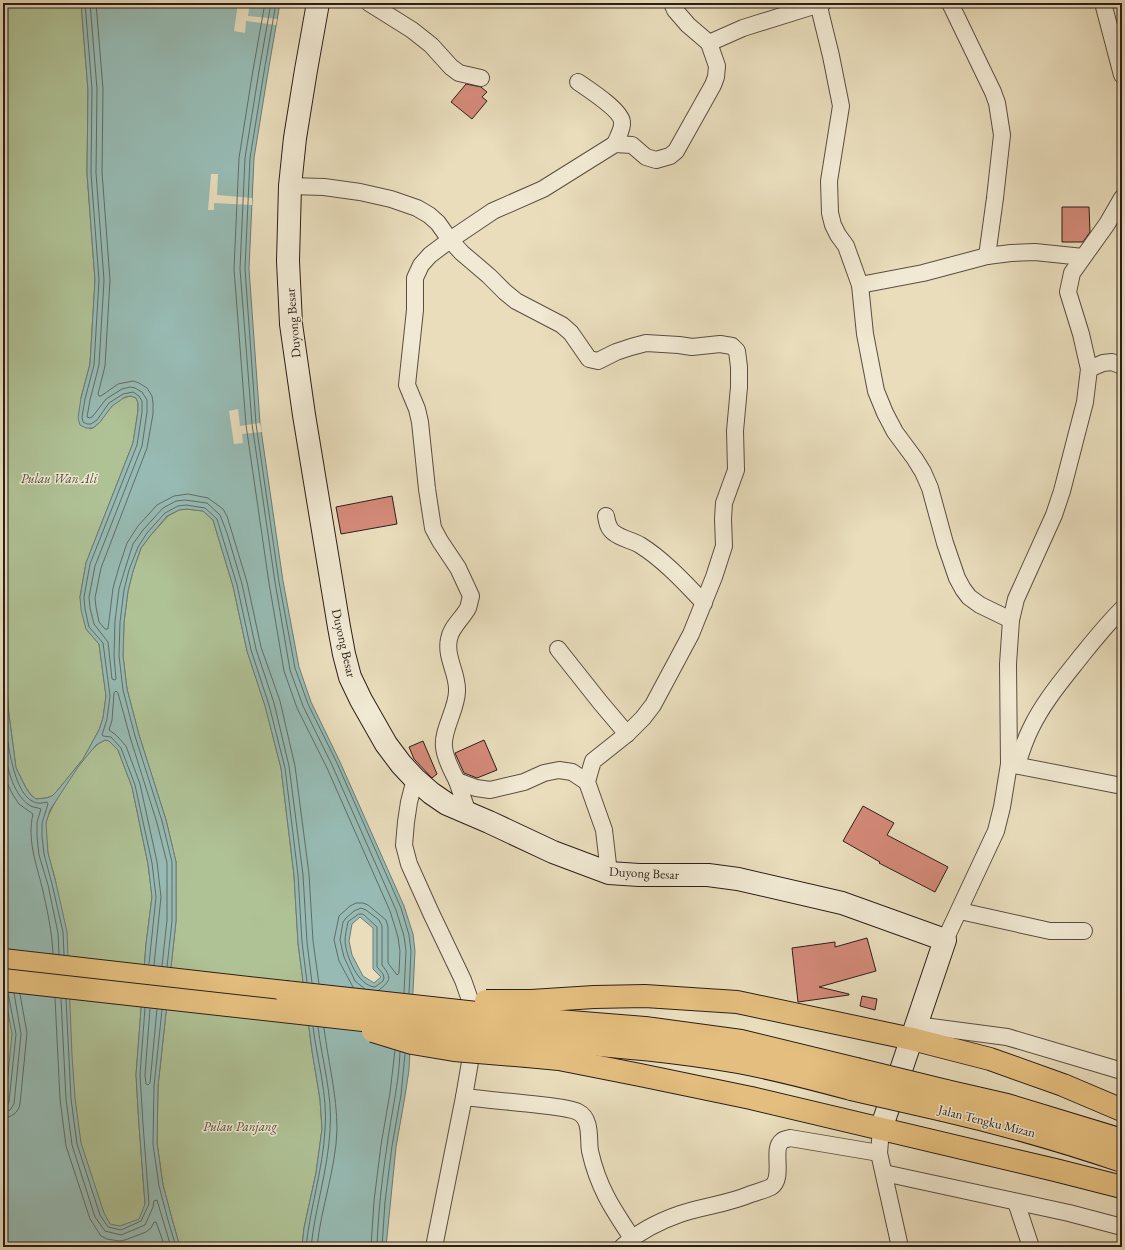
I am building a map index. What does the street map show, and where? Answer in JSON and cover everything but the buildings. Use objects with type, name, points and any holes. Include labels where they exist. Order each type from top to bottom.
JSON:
[{"type":"highway","points":[[3,960],[285,992],[454,1000],[531,1029],[559,1059],[751,1098],[1122,1186]]},
{"type":"highway","points":[[3,980],[323,1015],[531,1029],[594,997],[645,996],[737,1002],[914,1032],[1063,1085],[1122,1110]]},
{"type":"highway","name":"Jalan Tengku Mizan","points":[[531,1029],[645,1028],[734,1040],[854,1079],[945,1100],[1007,1105],[1122,1140]]},
{"type":"highway","name":"Jalan Tengku Mizan","points":[[945,1100],[1010,1126],[1122,1161]]},
{"type":"street","name":"Duyong Besar","points":[[318,3],[295,138],[290,186],[288,261],[291,324],[304,415],[342,640],[350,677],[364,706],[386,744],[401,764],[415,779],[447,804],[553,852],[609,873],[639,875],[708,874],[738,879],[842,903],[945,940]]},
{"type":"street","points":[[369,3],[412,30],[431,45],[451,67],[459,73],[481,78]]},
{"type":"street","points":[[468,813],[457,781],[447,760],[444,740],[456,702],[458,690],[448,650],[448,640],[451,631],[468,608],[471,596],[458,568],[433,528],[427,489],[420,422],[408,385],[416,310],[415,278],[421,265],[430,256],[450,240],[493,211],[543,189],[615,144],[632,145],[646,157],[656,160],[670,156],[676,150],[713,85],[716,77],[717,66],[709,43],[688,25],[675,10],[672,3]]},
{"type":"street","points":[[709,43],[743,28],[820,3],[841,106],[829,181],[830,213],[833,225],[846,246],[860,285],[865,334],[876,391],[895,432],[916,459],[930,488],[945,543],[957,578],[963,589],[980,605],[1011,620]]},
{"type":"street","points":[[950,3],[993,92],[1000,117],[1002,135],[987,256]]},
{"type":"street","points":[[1103,3],[1122,75]]},
{"type":"street","points":[[578,82],[610,106],[621,117],[621,129],[615,144]]},
{"type":"street","points":[[290,186],[324,186],[360,192],[392,199],[417,208],[429,215],[462,253],[516,301],[562,325],[571,333],[589,359],[593,361],[598,361],[616,352],[646,343],[692,347],[720,344],[732,346],[737,351],[740,387],[735,431],[736,470],[724,503],[724,546],[704,603],[691,634],[652,704],[643,718],[627,734],[593,761],[590,771],[588,782],[604,830],[609,873]]},
{"type":"street","points":[[1013,764],[1008,664],[1011,620],[1016,599],[1054,515],[1062,492],[1087,388],[1089,369],[1081,334],[1068,292],[1072,273],[1107,224],[1122,198]]},
{"type":"street","points":[[860,285],[923,273],[987,256],[1035,252],[1083,257]]},
{"type":"street","points":[[1089,369],[1103,363],[1112,362],[1122,366]]},
{"type":"street","points":[[606,516],[608,525],[612,531],[619,536],[639,545],[654,555],[682,580],[704,603]]},
{"type":"street","points":[[900,1247],[879,1153],[881,1129],[945,940],[960,911],[996,831],[1013,764],[1032,726],[1064,678],[1108,623],[1122,609]]},
{"type":"street","points":[[558,649],[627,734]]},
{"type":"street","points":[[1013,764],[1121,785]]},
{"type":"street","points":[[457,781],[476,788],[490,790],[524,782],[544,773],[559,770],[572,772],[588,782]]},
{"type":"street","points":[[415,779],[407,815],[404,845],[409,864],[460,973],[469,997],[472,1027],[470,1062],[464,1097],[434,1247]]},
{"type":"street","points":[[960,911],[1050,931],[1084,931]]},
{"type":"street","points":[[914,1032],[1006,1037],[1122,1071]]},
{"type":"street","points":[[464,1097],[556,1107],[579,1112],[587,1122],[594,1166],[602,1188],[627,1242],[664,1220],[680,1214],[737,1200],[772,1186],[776,1181],[778,1146],[781,1141],[785,1139],[790,1138],[879,1153]]},
{"type":"street","points":[[884,1173],[1069,1213],[1122,1227]]},
{"type":"street","points":[[1016,1202],[1031,1247]]},
{"type":"green space","name":"Pulau Wan Ali","points":[[3,3],[81,3],[88,90],[87,173],[95,280],[90,364],[81,398],[90,429],[99,423],[116,402],[131,396],[136,398],[138,403],[133,443],[86,563],[80,597],[86,629],[99,644],[106,696],[103,718],[99,730],[83,759],[57,791],[52,796],[36,799],[26,788],[16,768],[8,707],[3,613]]},
{"type":"green space","name":"Pulau Panjang","points":[[186,509],[203,511],[213,520],[233,586],[247,651],[265,705],[281,768],[294,875],[298,943],[312,1051],[320,1099],[322,1129],[316,1173],[304,1228],[302,1247],[180,1247],[163,1185],[157,1143],[158,1086],[176,921],[176,862],[166,820],[139,735],[127,689],[123,656],[124,622],[128,591],[141,548],[168,516],[179,510]]},
{"type":"green space","points":[[105,740],[109,740],[118,750],[132,787],[148,864],[152,897],[146,944],[136,1075],[145,1204],[166,1247],[3,1247],[3,897],[56,883],[46,845],[46,822],[60,794],[76,770],[91,751]]},
{"type":"water","points":[[81,3],[280,3],[254,158],[249,269],[260,423],[283,581],[299,667],[311,702],[340,762],[404,906],[413,934],[415,951],[409,1070],[396,1147],[386,1247],[302,1247],[304,1228],[316,1173],[322,1129],[320,1099],[312,1051],[298,943],[294,875],[281,768],[265,706],[247,651],[233,586],[213,520],[203,511],[186,509],[179,510],[167,516],[141,548],[128,591],[124,622],[123,656],[127,689],[139,735],[166,820],[176,862],[176,921],[158,1086],[157,1143],[163,1185],[180,1247],[3,1247],[5,1105],[12,1034],[3,985],[3,613],[8,707],[16,768],[31,795],[36,799],[46,798],[52,796],[57,791],[83,759],[99,730],[103,718],[106,696],[99,644],[86,629],[81,610],[80,597],[86,563],[133,443],[138,411],[138,403],[136,398],[131,396],[125,397],[112,406],[100,422],[93,428],[86,428],[80,425],[78,418],[81,398],[90,364],[95,280],[87,173],[88,90]],"holes":[[[105,740],[109,741],[118,750],[132,787],[148,864],[152,897],[146,944],[136,1075],[145,1204],[139,1219],[120,1226],[110,1224],[104,1213],[81,1143],[75,1098],[72,1056],[67,932],[48,853],[46,823],[50,810],[78,767],[96,745]],[[360,917],[373,928],[373,969],[381,977],[374,983],[363,976],[352,955],[349,941],[352,924]]]},
{"type":"pier","points":[[238,3],[250,3],[248,16],[277,19],[276,25],[246,21],[245,33],[234,31]]},
{"type":"pier","points":[[211,174],[218,174],[217,195],[252,198],[252,205],[214,203],[214,210],[208,210]]},
{"type":"pier","points":[[238,409],[240,426],[260,423],[262,432],[242,434],[243,443],[234,444],[229,411]]}]
